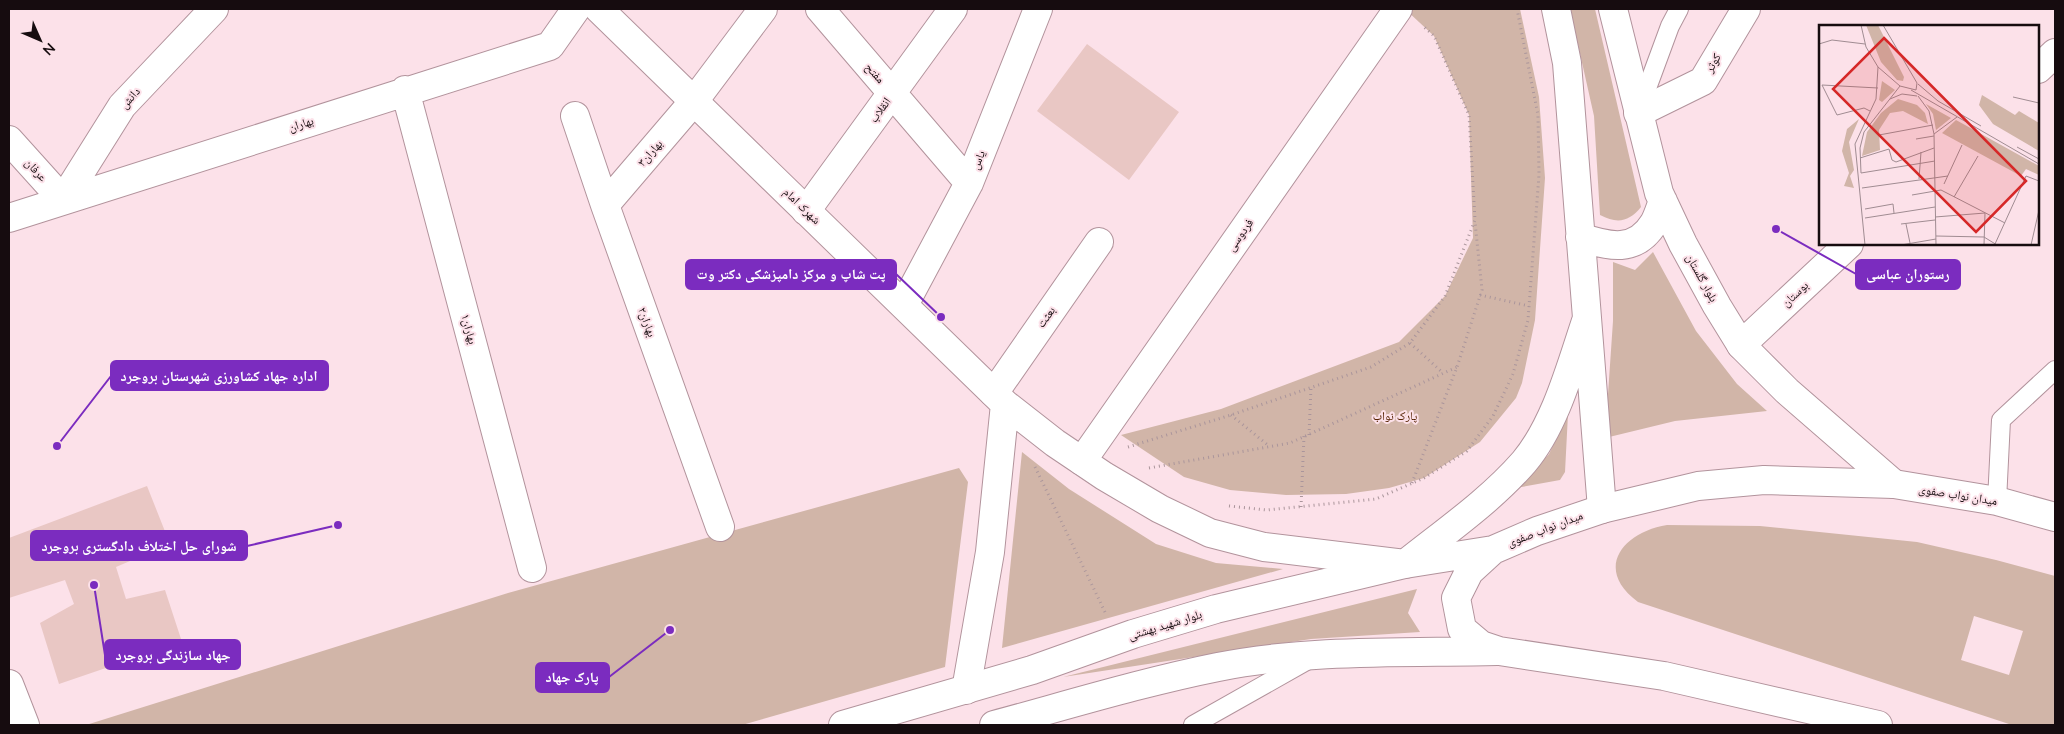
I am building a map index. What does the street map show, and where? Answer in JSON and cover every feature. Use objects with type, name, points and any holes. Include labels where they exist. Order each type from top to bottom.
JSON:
[{"type":"street","name":"دانش","points":[[64,200],[122,106],[214,9]]},
{"type":"street","name":"بهاران","points":[[9,218],[405,90],[550,46],[576,9]]},
{"type":"street","name":"شهرک امام","points":[[599,9],[999,398],[1082,461],[1160,509],[1210,533],[1264,546],[1405,564]]},
{"type":"street","points":[[694,101],[762,9]]},
{"type":"street","name":"مفتح","points":[[820,9],[969,183]]},
{"type":"street","name":"انقلاب","points":[[806,211],[953,9]]},
{"type":"street","name":"یاس","points":[[904,305],[969,183],[1038,9]]},
{"type":"street","points":[[1556,9],[1567,63],[1602,509]]},
{"type":"street","name":"بلوار گلستان","points":[[1612,9],[1659,193],[1683,244],[1741,345],[1787,391],[1894,484]]},
{"type":"street","name":"کوثر","points":[[1638,112],[1703,81],[1746,9]]},
{"type":"street","name":"فردوسی","points":[[1082,461],[1407,14]]},
{"type":"street","points":[[2039,68],[2055,53]]},
{"type":"street","name":"بهاران۱","points":[[405,90],[532,568]]},
{"type":"street","name":"بهاران۳","points":[[605,205],[694,101]]},
{"type":"street","name":"بهاران۲","points":[[576,116],[605,205],[720,527]]},
{"type":"street","name":"عرفان","points":[[9,140],[64,200]]},
{"type":"street","points":[[1580,237],[1612,246],[1628,245],[1642,237],[1654,223],[1663,201]]},
{"type":"street","name":"بعثت","points":[[999,398],[1098,242]]},
{"type":"street","name":"بوستان","points":[[1741,345],[1848,245]]},
{"type":"street","points":[[1405,564],[1498,489],[1525,461],[1546,427],[1561,392],[1587,318]]},
{"type":"street","points":[[966,690],[990,552],[999,398]]},
{"type":"street","name":"میدان نواب صفوی","points":[[1878,725],[1664,676],[1499,651],[1482,645],[1462,629],[1456,598],[1469,572],[1493,550],[1513,540],[1537,530],[1602,509],[1698,486],[1764,480],[1894,484],[1997,500],[2055,517]]},
{"type":"street","name":"بلوار شهید بهشتی","points":[[843,725],[1032,670],[1216,609],[1405,564],[1493,550]]},
{"type":"street","points":[[994,725],[1135,687],[1219,667],[1318,655],[1499,651]]},
{"type":"street","points":[[9,684],[25,725]]},
{"type":"lane","points":[[1638,112],[1670,26],[1679,9]]},
{"type":"lane","points":[[1997,500],[2001,420],[2055,370]]},
{"type":"lane","points":[[1193,725],[1318,655]]},
{"type":"path","points":[[1222,505],[1267,510],[1376,498],[1424,478],[1467,451],[1493,416],[1513,374],[1528,320],[1539,175],[1538,115],[1517,9]]},
{"type":"path","points":[[1407,14],[1434,36],[1470,115],[1475,220],[1482,290],[1457,367],[1411,484]]},
{"type":"path","points":[[1082,461],[1230,415],[1371,367],[1410,343],[1445,296],[1475,220]]},
{"type":"path","points":[[1480,295],[1529,306]]},
{"type":"path","points":[[1410,343],[1443,373]]},
{"type":"path","points":[[1148,468],[1290,443],[1457,367]]},
{"type":"path","points":[[1301,507],[1311,387]]},
{"type":"path","points":[[1230,415],[1269,447]]},
{"type":"path","points":[[1034,465],[1118,640]]},
{"type":"green space","name":"پارک نواب","points":[[1405,9],[1520,9],[1539,97],[1545,178],[1535,320],[1522,383],[1516,398],[1480,442],[1424,478],[1389,488],[1346,494],[1286,495],[1230,490],[1184,477],[1121,435],[1221,409],[1399,342],[1445,296],[1473,238],[1469,115],[1434,36]]},
{"type":"green space","points":[[1570,9],[1595,9],[1641,207],[1632,216],[1622,220],[1612,220],[1600,215],[1594,116]]},
{"type":"green space","points":[[1653,252],[1696,331],[1737,384],[1767,411],[1675,421],[1605,438],[1613,321],[1613,262],[1635,270]]},
{"type":"green space","points":[[1568,414],[1565,472],[1560,480],[1516,488],[1549,454]]},
{"type":"green space","points":[[1022,452],[1069,489],[1156,544],[1216,563],[1283,569],[1002,648]]},
{"type":"green space","points":[[959,468],[968,482],[945,667],[742,725],[86,725],[508,593]]},
{"type":"green space","points":[[1667,525],[1760,526],[1917,542],[2055,576],[2055,725],[2012,725],[1638,602],[1625,590],[1617,577],[1616,565],[1619,554],[1627,544],[1638,535]],"holes":[[[1974,616],[2023,631],[2009,675],[1961,660]]]},
{"type":"green space","points":[[1417,589],[1408,613],[1420,632],[1311,639],[1063,677]]},
{"type":"building","points":[[1087,44],[1179,112],[1129,180],[1037,111]]},
{"type":"building","points":[[147,486],[170,544],[116,567],[126,599],[165,590],[182,642],[59,684],[40,623],[74,604],[65,580],[9,598],[9,538]]},
{"type":"place","name":"رستوران عباسی","points":[[1776,229]]},
{"type":"place","name":"پت شاپ و مرکز دامپزشکی دکتر وت","points":[[941,317]]},
{"type":"place","name":"اداره جهاد کشاورزی شهرستان بروجرد","points":[[57,446]]},
{"type":"place","name":"شورای حل اختلاف دادگستری بروجرد","points":[[338,525]]},
{"type":"place","name":"جهاد سازندگی بروجرد","points":[[94,585]]},
{"type":"place","name":"پارک جهاد","points":[[670,630]]}]
